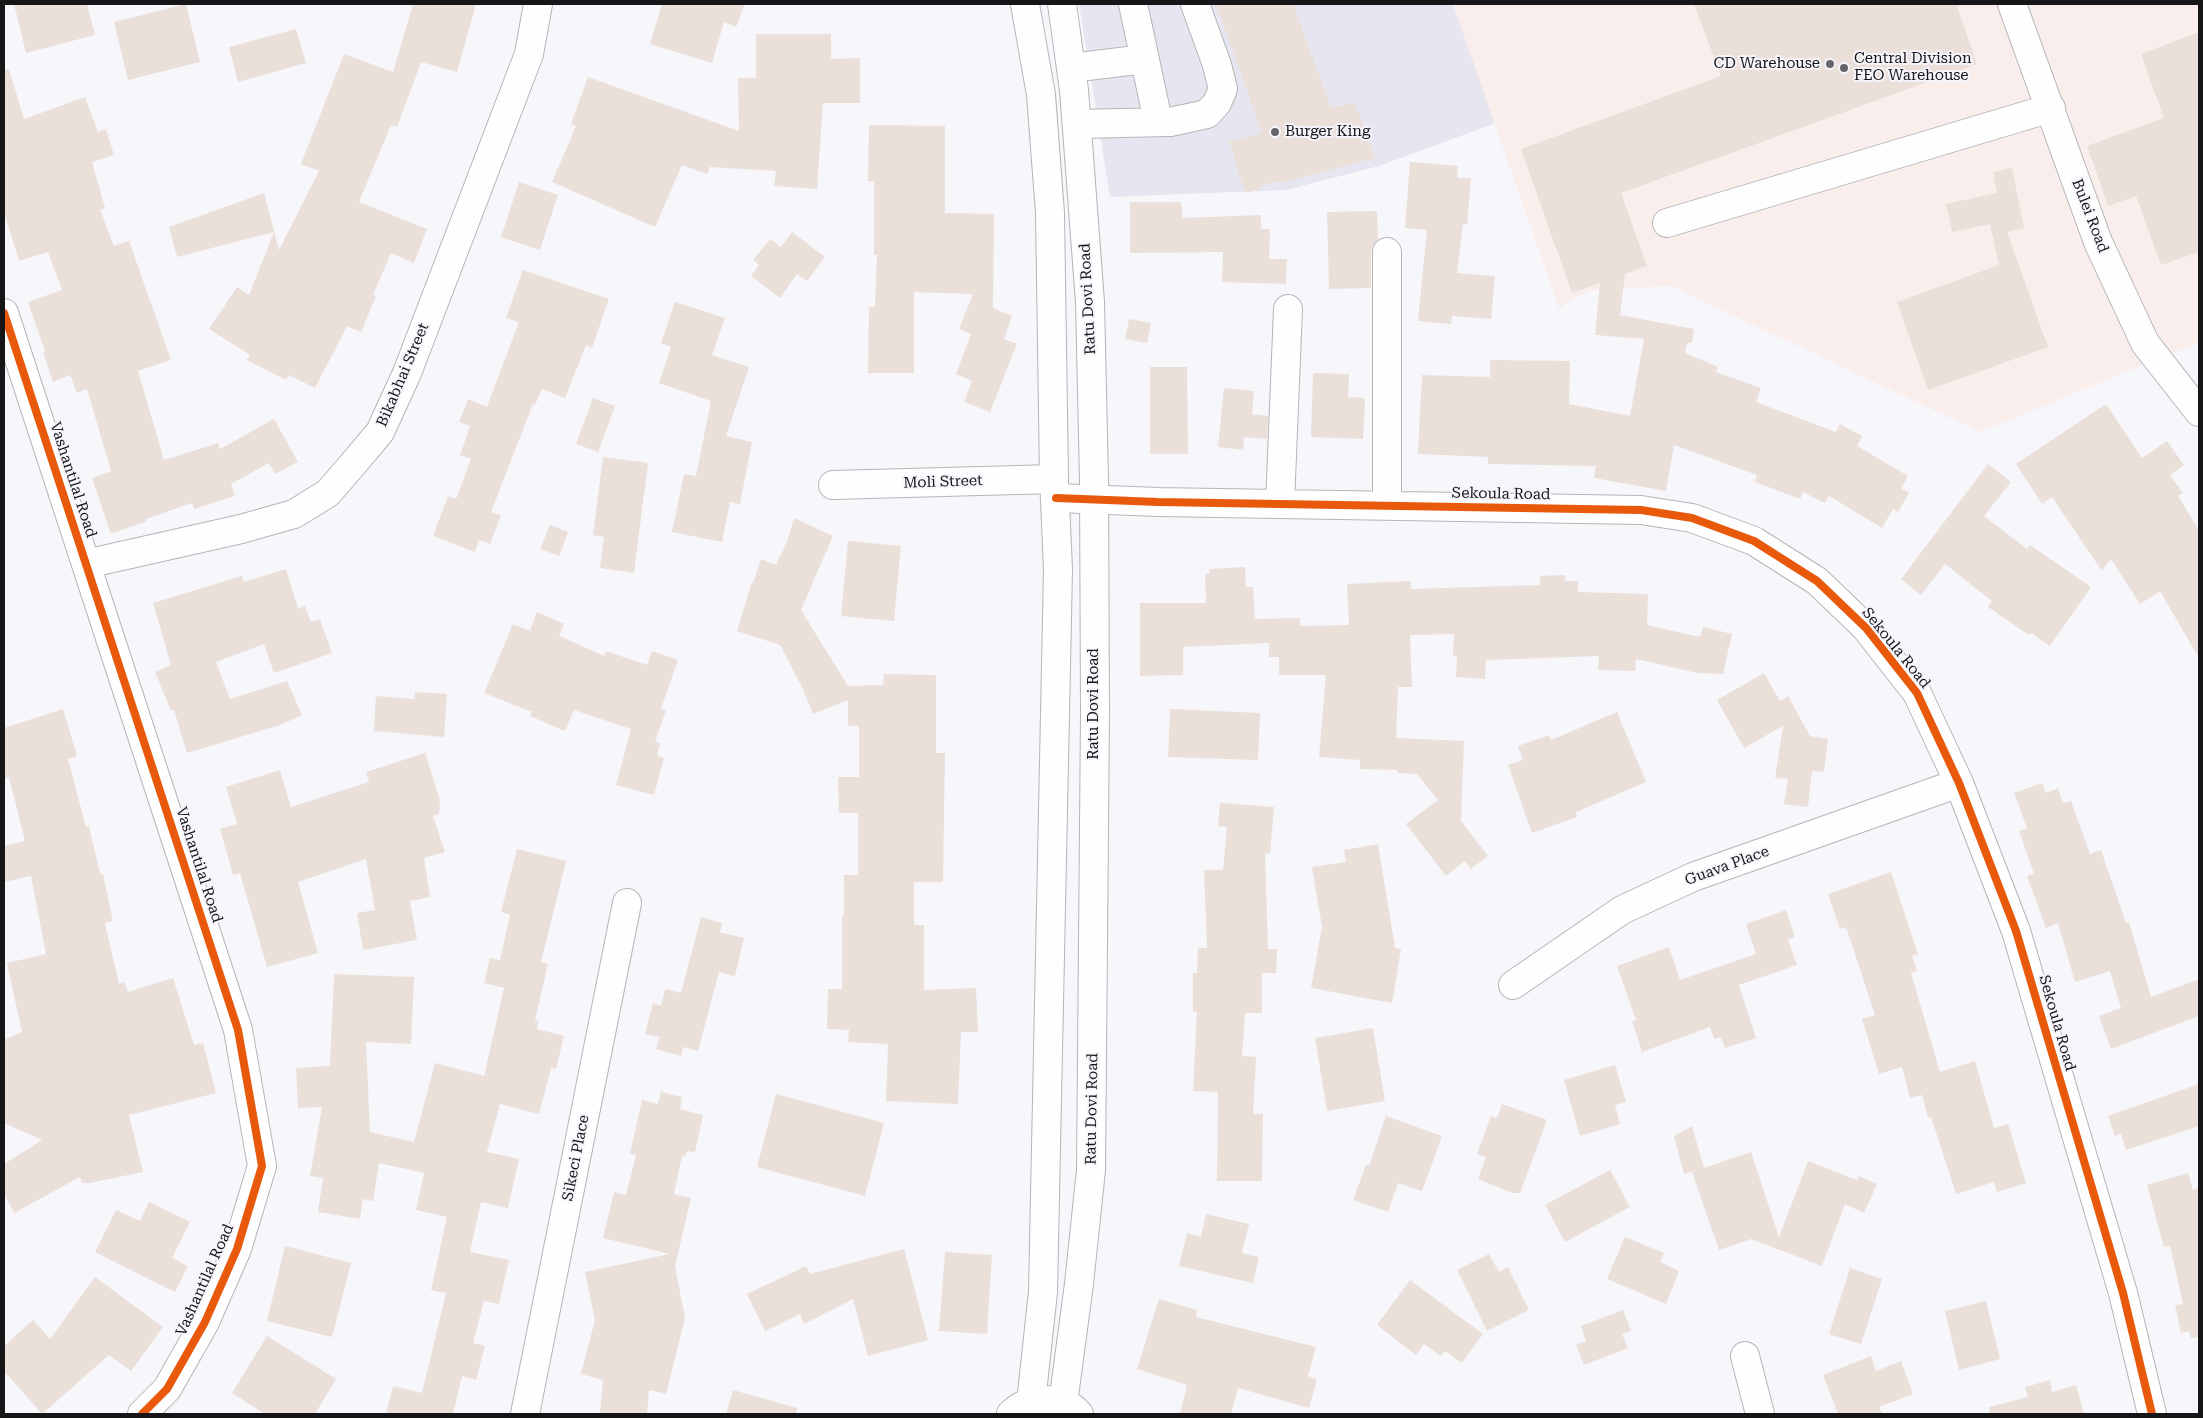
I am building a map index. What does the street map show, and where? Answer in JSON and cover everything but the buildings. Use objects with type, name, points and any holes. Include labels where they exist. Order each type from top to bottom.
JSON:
[{"type":"street","name":"Bikabhai Street","points":[[86,564],[241,529],[294,514],[328,493],[380,432],[407,373],[529,54],[538,4]]},
{"type":"street","points":[[1025,4],[1041,95],[1050,213],[1058,579],[1043,1292],[1021,1408],[1052,1400],[1071,1409]]},
{"type":"street","name":"Ratu Dovi Road","points":[[1062,4],[1072,79],[1090,302],[1093,500],[1094,723],[1091,1170],[1079,1284],[1071,1409]]},
{"type":"street","points":[[1133,4],[1158,121]]},
{"type":"street","points":[[1076,124],[1170,122],[1207,114],[1217,103],[1223,89],[1217,65],[1195,4]]},
{"type":"street","name":"Bulei Road","points":[[2012,4],[2098,242],[2145,343],[2199,412]]},
{"type":"street","points":[[1041,95],[1072,79],[1146,59]]},
{"type":"street","points":[[1667,223],[2051,108]]},
{"type":"street","points":[[1387,252],[1387,506]]},
{"type":"street","points":[[1280,504],[1288,309]]},
{"type":"street","name":"Vashantilal Road","points":[[4,313],[238,1030],[262,1166],[237,1249],[205,1322],[166,1389],[142,1414]]},
{"type":"street","name":"Moli Street","points":[[833,485],[1055,488],[1093,500]]},
{"type":"street","name":"Sekoula Road","points":[[1093,500],[1641,510],[1692,518],[1754,541],[1817,581],[1866,628],[1917,693],[1959,783],[2016,931],[2122,1293],[2152,1414]]},
{"type":"street","name":"Guava Place","points":[[1513,986],[1622,910],[1693,877],[1959,783]]},
{"type":"street","name":"Sikeci Place","points":[[525,1414],[627,903]]},
{"type":"street","points":[[1745,1356],[1760,1414]]},
{"type":"shaded area","points":[[1079,4],[1453,4],[1496,123],[1379,166],[1286,190],[1110,197]]},
{"type":"shaded area","points":[[1453,4],[2199,4],[2199,342],[1980,432],[1671,286],[1591,290],[1559,308]]},
{"type":"cycle path","points":[[4,313],[238,1030],[262,1166],[237,1249],[205,1322],[167,1389],[142,1414]]},
{"type":"cycle path","points":[[1056,498],[1158,502],[1641,510],[1692,518],[1754,541],[1817,581],[1866,628],[1917,693],[1959,783],[2016,931],[2123,1293],[2152,1414]]},
{"type":"place","name":"CD Warehouse","points":[[1830,64]]},
{"type":"place","name":"Central Division FEO Warehouse","points":[[1844,68]]},
{"type":"place","name":"Burger King","points":[[1275,132]]}]
